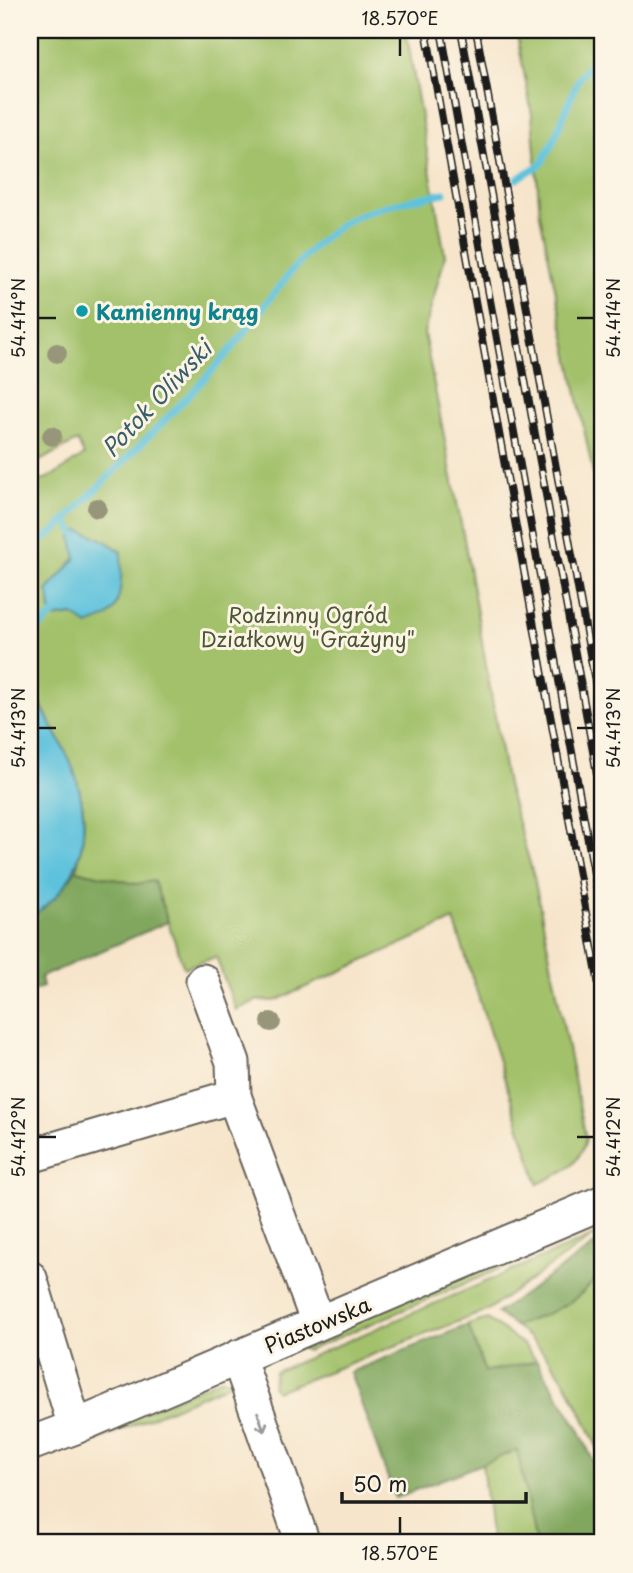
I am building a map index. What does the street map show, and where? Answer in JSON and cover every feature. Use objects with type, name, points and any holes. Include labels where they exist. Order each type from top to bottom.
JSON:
[{"type":"street","points":[[203,981],[233,1062],[234,1096],[318,1323]]},
{"type":"street","points":[[30,1156],[234,1096]]},
{"type":"street","name":"Piastowska","points":[[30,1444],[603,1202]]},
{"type":"street","points":[[30,1278],[75,1427]]},
{"type":"street","points":[[239,1357],[303,1543]]},
{"type":"green space","name":"Rodzinny Ogród Działkowy \"Grażyny\"","points":[[406,30],[445,256],[424,333],[465,544],[507,785],[534,877],[586,1139],[574,1163],[538,1184],[454,920],[275,1001],[258,1000],[236,1010],[216,957],[184,968],[154,882],[136,884],[76,870],[84,826],[83,807],[75,775],[30,681],[30,486],[56,474],[84,455],[77,441],[30,466],[30,32]],"holes":[[[80,531],[110,544],[121,552],[73,615],[51,618],[47,591],[76,558],[72,538]]]},
{"type":"green space","points":[[516,30],[603,30],[603,521],[540,215],[532,115]]},
{"type":"green space","points":[[76,870],[136,884],[154,881],[168,922],[41,977],[43,987],[30,991],[30,917],[56,896]]},
{"type":"green space","points":[[603,1217],[603,1225],[307,1351],[297,1346]]},
{"type":"green space","points":[[595,1235],[486,1311],[277,1391],[272,1386],[275,1372]]},
{"type":"green space","points":[[603,1239],[603,1276],[570,1302],[515,1326],[497,1313]]},
{"type":"green space","points":[[603,1276],[603,1461],[578,1405],[557,1370],[531,1339],[515,1326],[562,1306]]},
{"type":"green space","points":[[487,1319],[524,1345],[537,1361],[485,1373],[468,1325]]},
{"type":"green space","points":[[468,1325],[485,1372],[537,1361],[579,1429],[603,1484],[603,1543],[536,1543],[517,1450],[395,1498],[350,1372]]},
{"type":"green space","points":[[222,1378],[232,1383],[81,1447],[80,1443],[87,1437]]},
{"type":"green space","points":[[518,1450],[536,1543],[491,1543],[482,1463]]},
{"type":"water","points":[[73,530],[86,532],[121,552],[119,595],[113,611],[104,619],[88,625],[73,615],[51,618],[47,591],[76,558]]},
{"type":"water","points":[[30,681],[73,770],[81,798],[83,838],[72,874],[62,890],[30,917]]},
{"type":"waterway","name":"Potok Oliwski","points":[[517,179],[541,164],[553,142],[578,80],[593,60],[603,52]]},
{"type":"waterway","name":"Potok Oliwski","points":[[30,550],[56,530],[206,378],[292,271],[321,240],[360,215],[444,193]]},
{"type":"waterway","name":"Potok Oliwski","points":[[66,520],[78,538]]},
{"type":"waterway","name":"Potok Oliwski","points":[[30,636],[55,613]]},
{"type":"railway","points":[[426,30],[603,1007]]},
{"type":"railway","points":[[441,30],[603,923]]},
{"type":"railway","points":[[461,30],[603,806]]},
{"type":"railway","points":[[476,30],[603,725]]},
{"type":"place","name":"Kamienny krąg","points":[[82,311]]}]
